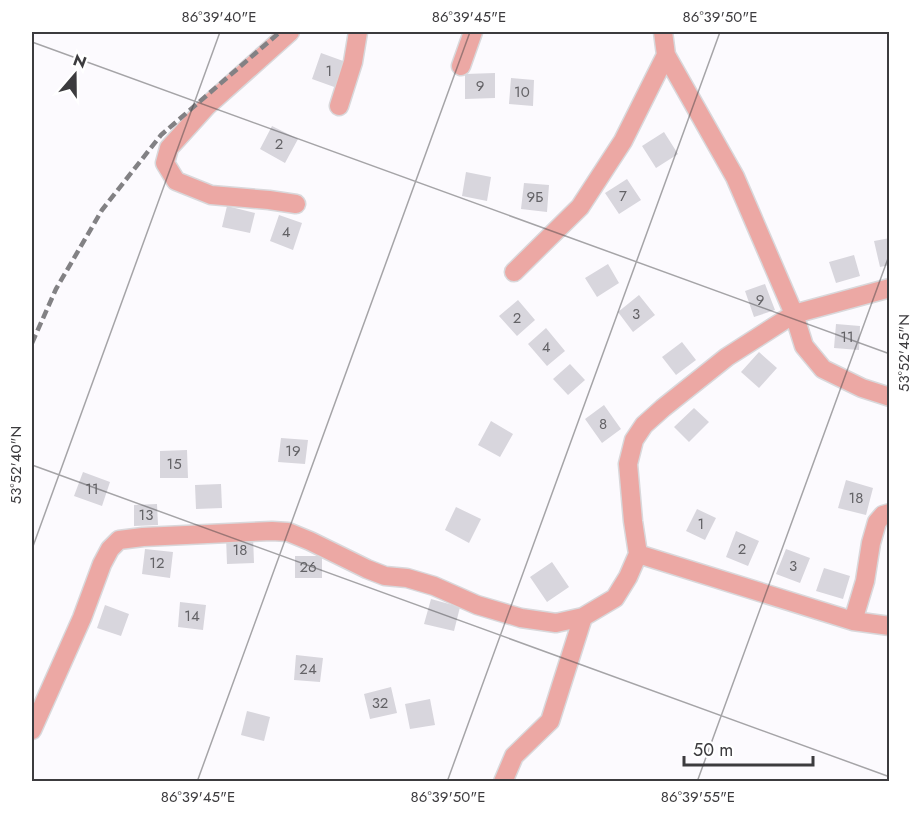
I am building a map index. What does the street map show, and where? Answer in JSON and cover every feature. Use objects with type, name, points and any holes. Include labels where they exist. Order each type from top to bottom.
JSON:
[{"type":"lane","points":[[290,32],[207,106],[169,148],[165,163],[176,181],[211,195],[296,204]]},
{"type":"lane","points":[[339,106],[353,62],[358,32]]},
{"type":"lane","points":[[461,66],[473,32]]},
{"type":"lane","points":[[663,32],[666,55],[735,177],[794,314],[804,346],[823,369],[862,388],[890,397]]},
{"type":"lane","points":[[514,272],[580,207],[623,141],[666,55]]},
{"type":"lane","points":[[32,730],[82,618],[102,564],[110,549],[119,540],[143,537],[288,532],[310,540],[385,576],[407,578],[434,586],[477,605],[521,618],[556,623],[583,617],[615,598],[638,554],[628,465],[634,440],[644,425],[727,357],[794,314],[890,288]]},
{"type":"lane","points":[[853,621],[865,581],[877,522],[883,515],[890,513]]},
{"type":"lane","points":[[638,554],[853,621],[890,626]]},
{"type":"lane","points":[[503,782],[513,756],[550,721],[583,617]]},
{"type":"building","points":[[321,53],[346,62],[337,88],[312,79]]},
{"type":"building","points":[[495,73],[495,98],[465,99],[465,74]]},
{"type":"building","points":[[511,78],[534,80],[533,106],[509,104]]},
{"type":"building","points":[[272,126],[298,139],[285,163],[260,149]]},
{"type":"building","points":[[664,132],[678,154],[656,168],[642,146]]},
{"type":"building","points":[[466,172],[491,177],[487,201],[462,196]]},
{"type":"building","points":[[627,179],[641,200],[619,214],[605,193]]},
{"type":"building","points":[[524,183],[549,185],[547,212],[521,209]]},
{"type":"building","points":[[227,206],[255,213],[250,233],[222,227]]},
{"type":"building","points":[[279,215],[302,223],[293,250],[270,241]]},
{"type":"building","points":[[890,238],[890,265],[880,267],[874,241]]},
{"type":"building","points":[[854,255],[860,276],[836,283],[829,262]]},
{"type":"building","points":[[608,264],[619,283],[597,297],[585,278]]},
{"type":"building","points":[[765,284],[775,310],[754,317],[745,291]]},
{"type":"building","points":[[639,295],[655,315],[633,332],[618,312]]},
{"type":"building","points":[[518,300],[535,320],[517,336],[499,316]]},
{"type":"building","points":[[836,324],[860,326],[859,350],[834,348]]},
{"type":"building","points":[[546,328],[565,351],[547,366],[528,344]]},
{"type":"building","points":[[682,342],[696,360],[676,375],[662,357]]},
{"type":"building","points":[[759,352],[777,368],[759,388],[741,372]]},
{"type":"building","points":[[570,364],[585,380],[568,395],[553,379]]},
{"type":"building","points":[[604,405],[621,429],[602,443],[585,419]]},
{"type":"building","points":[[694,408],[709,422],[689,442],[674,427]]},
{"type":"building","points":[[491,421],[513,434],[500,457],[478,445]]},
{"type":"building","points":[[281,438],[308,440],[305,464],[278,462]]},
{"type":"building","points":[[187,450],[188,478],[160,478],[160,451]]},
{"type":"building","points":[[83,472],[110,482],[102,506],[74,496]]},
{"type":"building","points":[[846,480],[873,488],[866,515],[838,508]]},
{"type":"building","points":[[221,484],[222,508],[196,509],[195,485]]},
{"type":"building","points":[[157,504],[158,525],[134,526],[134,505]]},
{"type":"building","points":[[456,507],[481,519],[469,543],[445,530]]},
{"type":"building","points":[[697,509],[716,518],[705,540],[686,531]]},
{"type":"building","points":[[736,531],[759,541],[748,566],[726,557]]},
{"type":"building","points":[[253,536],[254,563],[227,564],[226,537]]},
{"type":"building","points":[[145,549],[173,552],[170,578],[142,574]]},
{"type":"building","points":[[786,549],[810,558],[800,583],[776,574]]},
{"type":"building","points":[[295,556],[322,556],[322,578],[295,578]]},
{"type":"building","points":[[552,562],[569,587],[547,602],[530,577]]},
{"type":"building","points":[[824,568],[850,576],[843,599],[816,591]]},
{"type":"building","points":[[431,599],[460,607],[454,631],[424,624]]},
{"type":"building","points":[[180,602],[206,605],[203,630],[178,627]]},
{"type":"building","points":[[105,605],[129,614],[121,636],[97,628]]},
{"type":"building","points":[[296,655],[323,658],[320,682],[294,680]]},
{"type":"building","points":[[391,687],[397,713],[370,719],[364,694]]},
{"type":"building","points":[[430,699],[435,725],[410,729],[405,704]]},
{"type":"building","points":[[247,711],[270,717],[264,741],[241,735]]},
{"type":"railway","points":[[32,343],[56,289],[102,210],[161,135],[280,32]]}]
